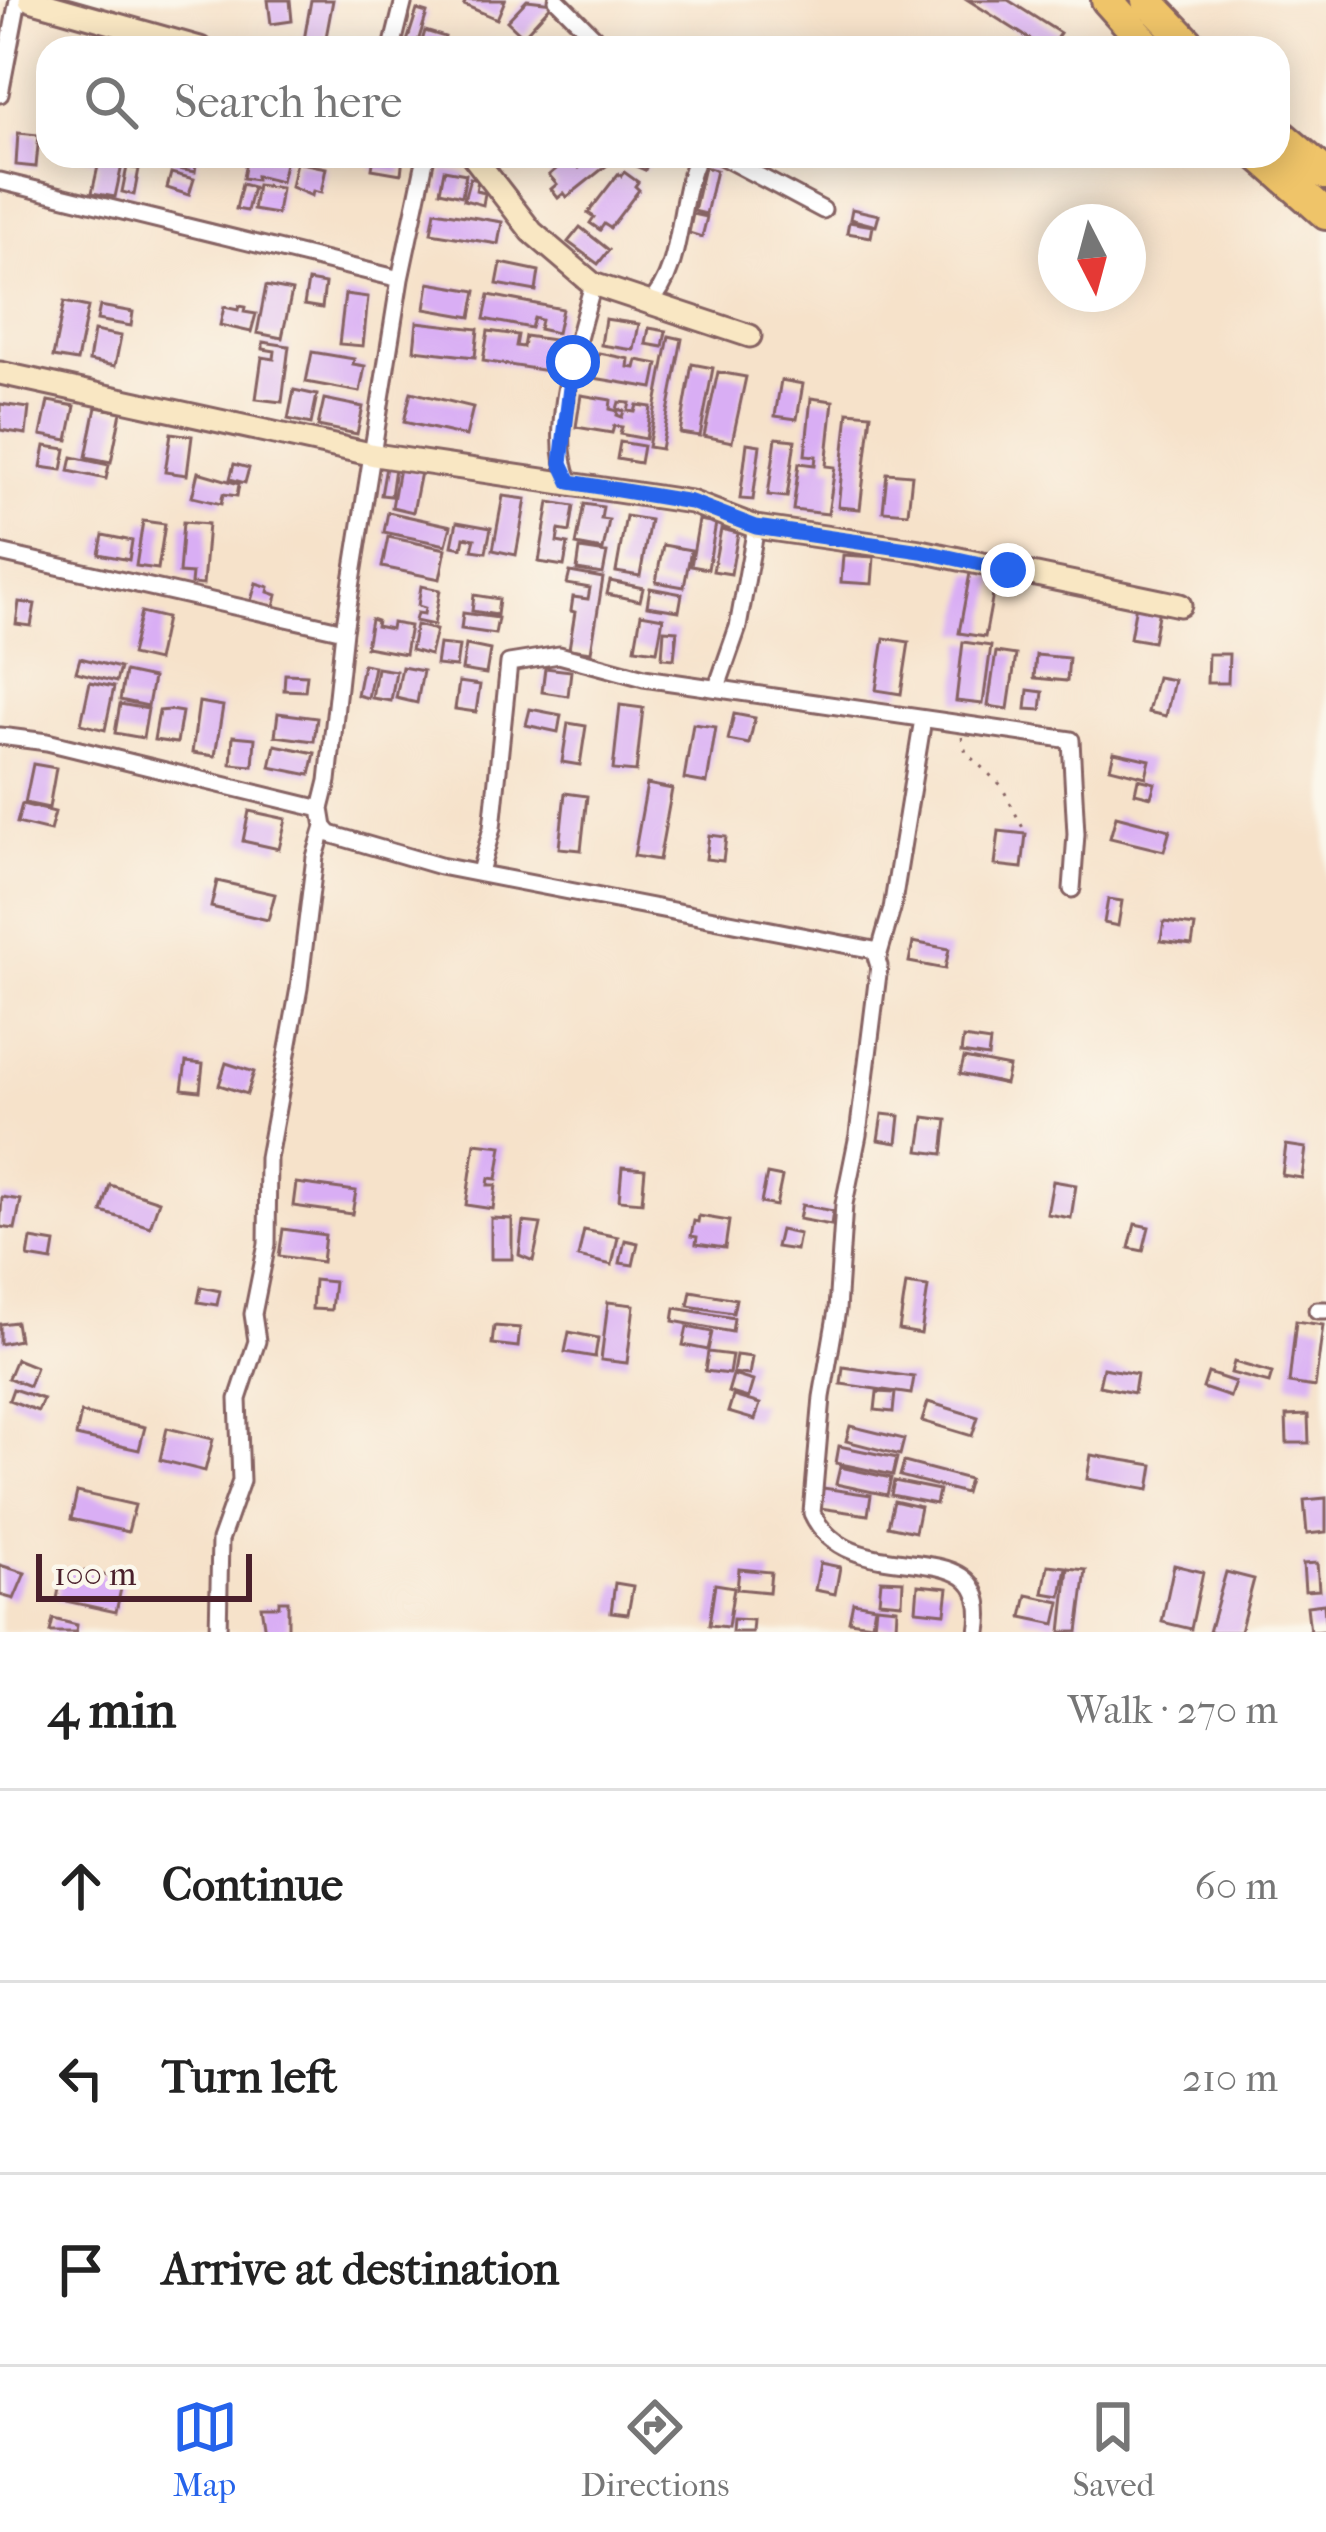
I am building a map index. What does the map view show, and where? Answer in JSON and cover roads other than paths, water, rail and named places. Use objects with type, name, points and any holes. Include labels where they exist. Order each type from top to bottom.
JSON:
[{"type":"highway","points":[[1107,0],[1139,36]]},
{"type":"highway","points":[[1147,0],[1182,36]]},
{"type":"highway","points":[[1290,143],[1326,174]]},
{"type":"highway","points":[[1274,168],[1326,214]]},
{"type":"street","points":[[0,94],[18,0]]},
{"type":"street","points":[[30,0],[158,36]]},
{"type":"street","points":[[395,36],[404,0]]},
{"type":"street","points":[[557,0],[593,36]]},
{"type":"street","points":[[218,1632],[220,1540],[241,1481],[238,1399],[257,1341],[253,1314],[267,1244],[268,1158],[299,988],[315,857],[324,827],[321,809],[344,631],[400,279],[423,168]]},
{"type":"street","points":[[482,168],[532,232],[593,284],[749,336]]},
{"type":"street","points":[[648,305],[659,294],[672,258],[692,168]]},
{"type":"street","points":[[744,168],[823,210]]},
{"type":"street","points":[[0,181],[400,279]]},
{"type":"street","points":[[565,473],[566,397],[593,284]]},
{"type":"street","points":[[0,373],[375,455],[490,475],[541,479],[565,473],[691,502],[756,527],[921,551],[1180,605]]},
{"type":"street","points":[[717,687],[738,627],[756,527]]},
{"type":"street","points":[[0,553],[344,631]]},
{"type":"street","points":[[480,872],[492,828],[509,663],[559,655],[644,678],[1071,740],[1076,834],[1072,889]]},
{"type":"street","points":[[923,719],[892,909],[878,957],[858,1135],[844,1204],[837,1310],[812,1513],[819,1529],[851,1553],[957,1572],[975,1586],[980,1600],[978,1632]]},
{"type":"street","points":[[0,736],[47,742],[321,809]]},
{"type":"street","points":[[324,827],[330,834],[440,866],[866,945],[878,957]]}]
